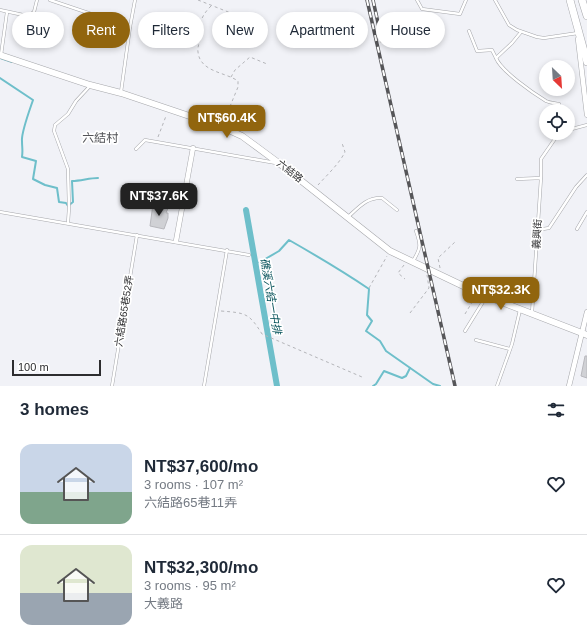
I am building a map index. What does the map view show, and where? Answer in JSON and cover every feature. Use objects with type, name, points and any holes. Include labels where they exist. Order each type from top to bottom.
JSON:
[{"type":"main road","points":[[570,0],[587,62]]},
{"type":"main road","points":[[582,0],[587,16]]},
{"type":"street","points":[[578,33],[578,46],[587,114]]},
{"type":"street","name":"六結路","points":[[0,55],[90,85],[121,93],[222,127],[242,136],[314,190],[390,251],[478,294],[584,334]]},
{"type":"street","points":[[176,241],[193,148]]},
{"type":"street","points":[[569,386],[584,334],[587,312]]},
{"type":"lane","points":[[0,10],[28,16],[34,12],[37,0]]},
{"type":"lane","points":[[50,0],[86,12]]},
{"type":"lane","points":[[130,27],[136,0]]},
{"type":"lane","points":[[417,0],[422,9],[435,12],[460,14],[466,0]]},
{"type":"lane","points":[[495,0],[509,25],[521,32],[544,38],[578,33]]},
{"type":"lane","points":[[0,55],[7,12]]},
{"type":"lane","points":[[469,31],[477,51],[492,50],[498,63],[520,83],[547,101],[559,104]]},
{"type":"lane","points":[[496,58],[512,44],[521,32]]},
{"type":"lane","points":[[121,93],[127,48]]},
{"type":"lane","points":[[68,224],[68,169],[54,131],[55,125],[68,114],[76,101],[90,85]]},
{"type":"lane","points":[[575,128],[587,125]]},
{"type":"lane","points":[[136,149],[145,140],[157,141],[280,164]]},
{"type":"lane","name":"義興街","points":[[532,314],[541,159],[554,140]]},
{"type":"lane","points":[[537,230],[549,228],[576,187],[587,175]]},
{"type":"lane","points":[[517,179],[541,178]]},
{"type":"lane","points":[[348,217],[363,203],[371,199],[382,198],[397,210]]},
{"type":"lane","points":[[0,212],[176,241],[249,255]]},
{"type":"lane","points":[[578,229],[587,212]]},
{"type":"lane","points":[[410,261],[420,250],[420,242],[416,231]]},
{"type":"lane","name":"六結路65巷52弄","points":[[112,386],[137,235]]},
{"type":"lane","points":[[204,386],[226,250]]},
{"type":"lane","points":[[465,331],[486,296]]},
{"type":"lane","points":[[497,386],[510,349],[520,309]]},
{"type":"lane","points":[[476,340],[510,349]]},
{"type":"path","points":[[198,0],[227,12]]},
{"type":"path","points":[[211,6],[206,11],[201,23],[198,51],[199,57],[206,67],[238,81],[238,87],[222,127]]},
{"type":"path","points":[[231,77],[235,70],[250,57],[267,64]]},
{"type":"path","points":[[157,141],[168,109]]},
{"type":"path","points":[[314,190],[330,170],[341,160],[346,152],[342,143]]},
{"type":"path","points":[[440,275],[438,258],[455,242]]},
{"type":"path","points":[[369,288],[390,251]]},
{"type":"path","points":[[405,279],[398,273],[410,261]]},
{"type":"path","points":[[410,313],[429,288],[427,269]]},
{"type":"path","points":[[465,314],[478,294]]},
{"type":"path","points":[[216,311],[247,315],[254,321],[262,334],[362,377]]},
{"type":"building","points":[[153,204],[168,208],[166,213],[168,213],[168,218],[164,229],[150,226]]},
{"type":"building","points":[[585,356],[587,356],[587,378],[581,376]]},
{"type":"waterway","points":[[0,58],[12,62]]},
{"type":"waterway","points":[[0,78],[33,100],[22,137],[22,157],[36,161],[33,179],[45,185],[57,188],[59,202],[66,203],[68,206],[73,202],[72,181],[98,178]]},
{"type":"waterway","name":"礁溪六結一中排","points":[[246,210],[277,386]]},
{"type":"waterway","points":[[255,265],[279,251],[289,240],[360,283],[369,289],[367,315],[372,321],[366,331],[380,341],[386,351],[433,384],[440,386]]},
{"type":"waterway","points":[[373,386],[376,384],[384,371],[402,378],[406,376],[410,368]]},
{"type":"railway","points":[[367,0],[455,386]]},
{"type":"railway","points":[[373,0],[376,14]]},
{"type":"district","name":"六結村","points":[[100,138]]}]
